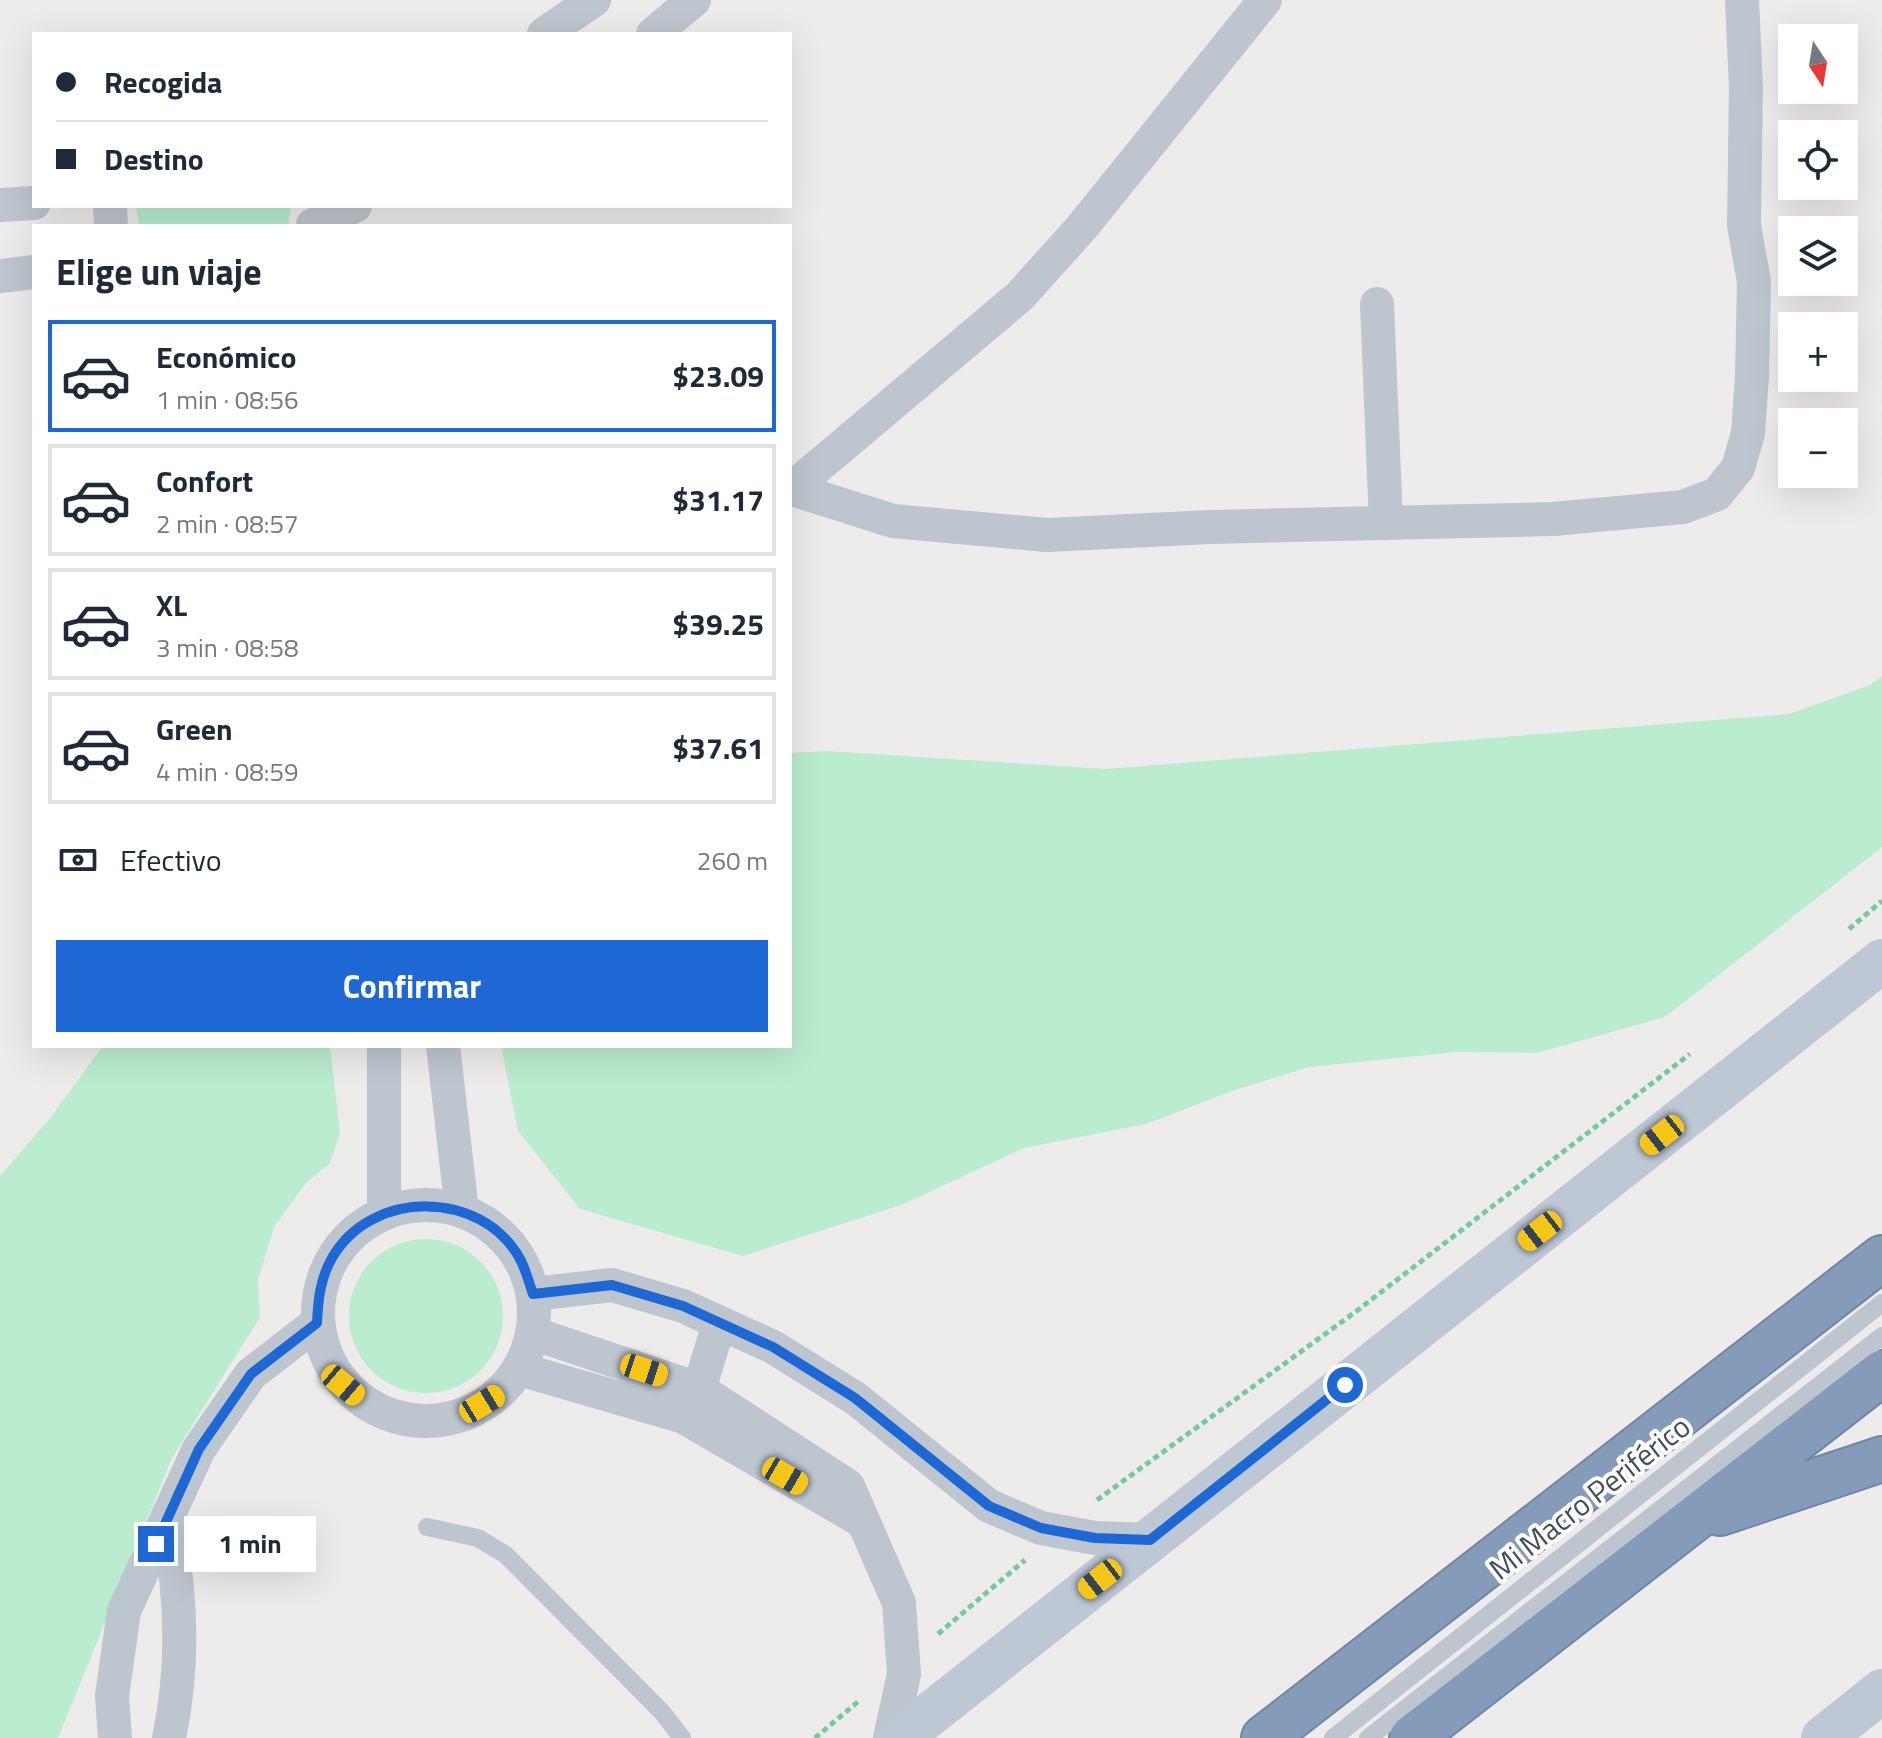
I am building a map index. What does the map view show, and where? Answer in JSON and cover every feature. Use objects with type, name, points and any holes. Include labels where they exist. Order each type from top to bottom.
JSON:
[{"type":"highway","points":[[1264,1738],[1882,1258]]},
{"type":"highway","points":[[1412,1738],[1882,1373]]},
{"type":"highway","points":[[1687,1523],[1882,1459]]},
{"type":"main road","points":[[900,1738],[1882,961]]},
{"type":"main road","points":[[1823,1738],[1882,1691]]},
{"type":"street","points":[[547,32],[594,0]]},
{"type":"street","points":[[655,32],[694,0]]},
{"type":"street","points":[[792,489],[1020,296],[1082,227],[1265,0]]},
{"type":"street","points":[[792,490],[893,521],[1047,535],[1553,519],[1683,507],[1717,494],[1738,468],[1748,433],[1754,282],[1744,225],[1746,87],[1742,0]]},
{"type":"street","points":[[0,205],[32,203]]},
{"type":"street","points":[[317,224],[351,208]]},
{"type":"street","points":[[0,276],[32,272]]},
{"type":"street","points":[[1377,304],[1386,523]]},
{"type":"street","points":[[384,1048],[384,1213]]},
{"type":"street","points":[[443,1048],[462,1211]]},
{"type":"street","points":[[410,1206],[462,1211],[495,1229],[520,1258],[533,1294],[532,1333],[519,1369],[497,1395],[468,1413],[435,1421],[401,1419],[369,1406],[343,1385],[325,1355],[317,1323],[319,1288],[332,1257],[355,1231],[384,1213],[410,1206]]},
{"type":"street","points":[[533,1294],[612,1285],[683,1306],[773,1347],[855,1398],[989,1506],[1041,1528],[1095,1538],[1150,1540]]},
{"type":"street","points":[[115,1738],[112,1696],[124,1611],[199,1449],[251,1374],[317,1323]]},
{"type":"street","points":[[699,1389],[719,1324]]},
{"type":"street","points":[[532,1333],[699,1389],[848,1486],[899,1603],[904,1663],[890,1738]]},
{"type":"street","points":[[519,1369],[684,1417],[861,1520]]},
{"type":"street","points":[[167,1522],[175,1561],[180,1687],[169,1738]]},
{"type":"lane","name":"Mi Macro Periférico","points":[[1333,1738],[1882,1303]]},
{"type":"lane","name":"Mi Macro Periférico","points":[[1368,1738],[1882,1336]]},
{"type":"lane","points":[[427,1527],[478,1538],[506,1555],[662,1712],[682,1738]]},
{"type":"path","points":[[1847,930],[1882,901]]},
{"type":"path","points":[[815,1738],[1058,1531],[1366,1303],[1703,1045]]},
{"type":"green space","points":[[136,208],[291,208],[288,224],[139,224]]},
{"type":"green space","points":[[1882,676],[1882,847],[1665,1017],[1537,1053],[1456,1052],[1309,1067],[1235,1090],[1146,1124],[1024,1148],[901,1205],[743,1256],[580,1209],[518,1131],[501,1048],[792,1048],[792,753],[826,751],[1106,769],[1789,714],[1870,685]]},
{"type":"green space","points":[[102,1048],[330,1048],[340,1133],[330,1163],[306,1183],[274,1227],[258,1280],[260,1317],[172,1458],[58,1738],[0,1738],[0,1176],[50,1118]]},
{"type":"green space","points":[[426,1239],[455,1245],[480,1262],[497,1287],[503,1316],[497,1345],[480,1370],[455,1387],[426,1393],[397,1387],[372,1370],[355,1345],[349,1316],[355,1287],[372,1262],[397,1245]]},
{"type":"route","points":[[156,1544],[199,1449],[251,1374],[317,1323],[319,1288],[332,1257],[355,1231],[384,1213],[410,1206],[436,1206],[462,1211],[495,1229],[520,1258],[533,1294],[612,1285],[683,1306],[773,1347],[855,1398],[915,1443],[989,1506],[1041,1528],[1095,1538],[1150,1540],[1345,1385]]}]
